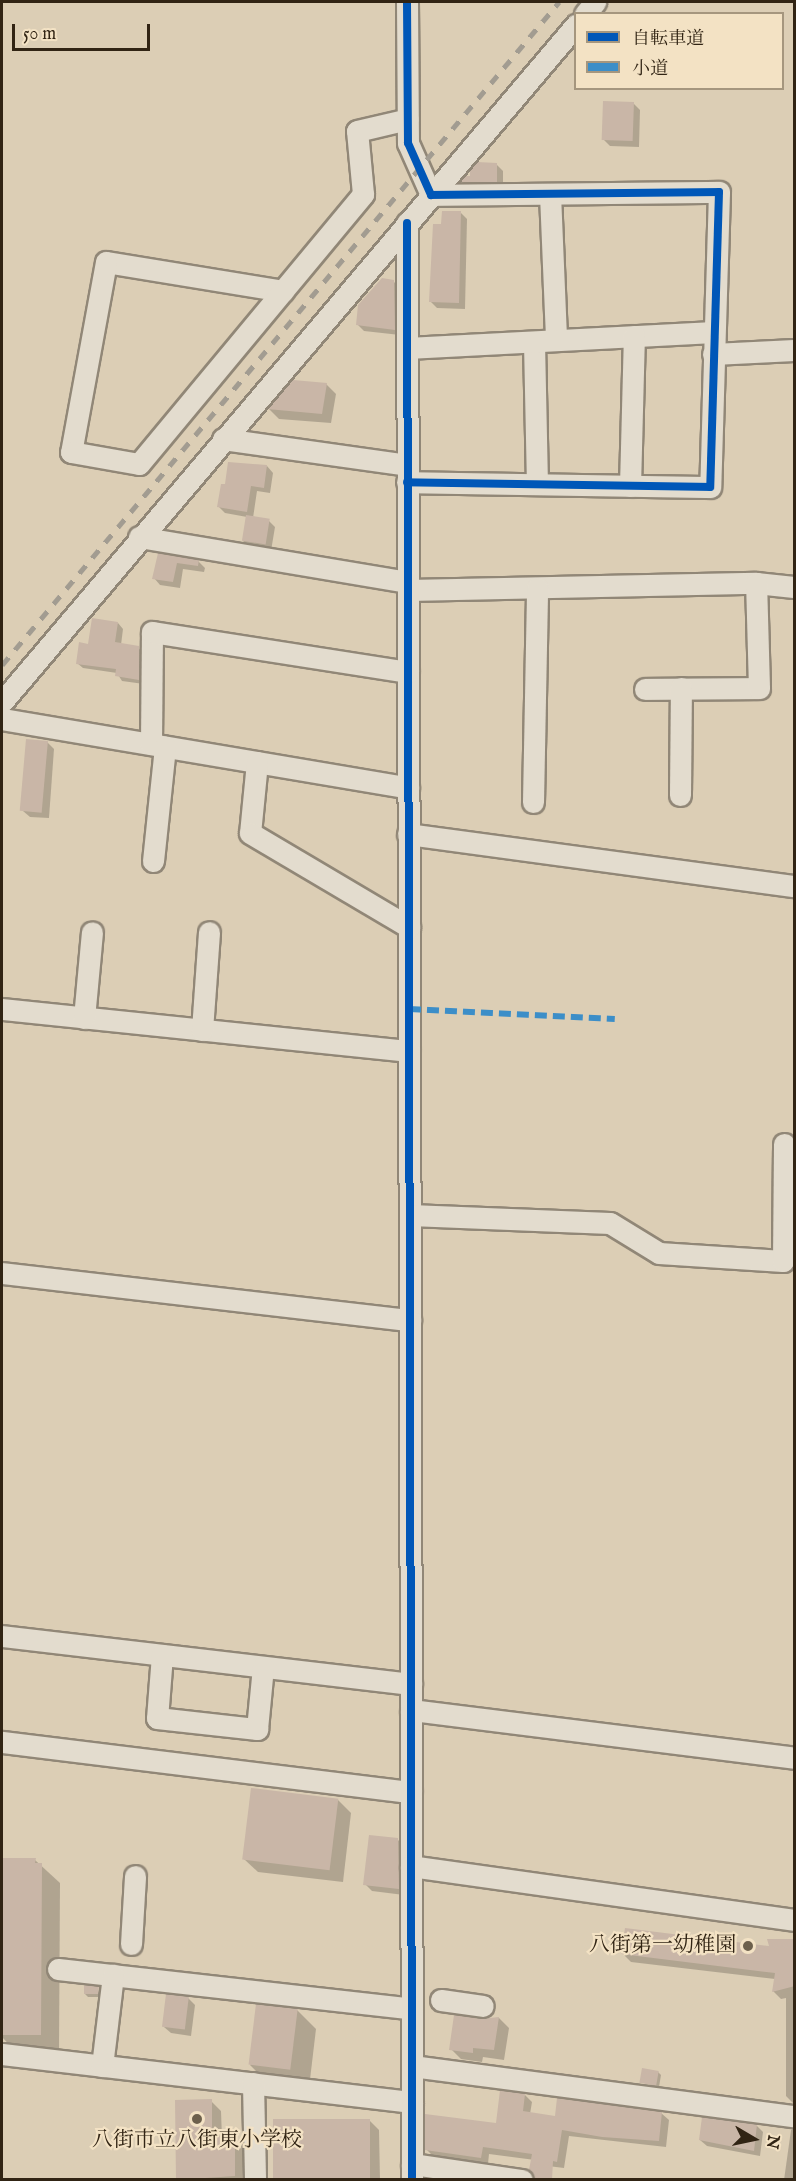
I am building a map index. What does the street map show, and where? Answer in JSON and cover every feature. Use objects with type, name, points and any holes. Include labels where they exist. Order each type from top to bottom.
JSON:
[{"type":"street","points":[[407,2],[408,143],[431,195]]},
{"type":"street","points":[[2,702],[139,537],[574,27]]},
{"type":"street","points":[[283,291],[106,262],[71,452],[139,464],[283,291],[363,194],[357,131],[408,118]]},
{"type":"street","points":[[223,439],[407,474],[537,484],[710,487],[719,192],[431,195]]},
{"type":"street","points":[[550,194],[556,340]]},
{"type":"street","points":[[407,223],[412,2172],[522,2180]]},
{"type":"street","points":[[407,348],[714,332]]},
{"type":"street","points":[[630,486],[634,336]]},
{"type":"street","points":[[534,342],[537,484]]},
{"type":"street","points":[[714,354],[795,350]]},
{"type":"street","points":[[139,537],[408,586],[537,588],[756,583],[795,587]]},
{"type":"street","points":[[645,689],[759,688],[756,583]]},
{"type":"street","points":[[533,802],[537,588]]},
{"type":"street","points":[[153,861],[158,745],[153,632],[408,672]]},
{"type":"street","points":[[680,795],[681,688]]},
{"type":"street","points":[[2,719],[408,788]]},
{"type":"street","points":[[257,762],[250,833],[409,927]]},
{"type":"street","points":[[408,834],[795,886]]},
{"type":"street","points":[[84,1018],[92,932]]},
{"type":"street","points":[[202,1030],[209,932]]},
{"type":"street","points":[[2,1009],[409,1051]]},
{"type":"street","points":[[410,1215],[610,1223],[659,1253],[783,1261],[784,1144]]},
{"type":"street","points":[[2,1272],[410,1320]]},
{"type":"street","points":[[2,1636],[411,1684]]},
{"type":"street","points":[[162,1655],[157,1718],[256,1729],[263,1667]]},
{"type":"street","points":[[411,1710],[795,1758]]},
{"type":"street","points":[[2,1742],[411,1792]]},
{"type":"street","points":[[411,1866],[795,1920]]},
{"type":"street","points":[[131,1944],[135,1876]]},
{"type":"street","points":[[58,1969],[412,2009]]},
{"type":"street","points":[[102,2066],[113,1975]]},
{"type":"street","points":[[441,2000],[483,2006]]},
{"type":"street","points":[[2,2054],[412,2102]]},
{"type":"street","points":[[412,2066],[795,2116]]},
{"type":"street","points":[[253,2083],[255,2180]]},
{"type":"building","points":[[603,101],[634,102],[633,141],[602,140]]},
{"type":"building","points":[[477,162],[497,163],[497,182],[460,182],[465,176],[470,176],[470,169]]},
{"type":"building","points":[[442,211],[461,211],[459,303],[429,302],[433,224],[441,224]]},
{"type":"building","points":[[382,278],[394,280],[395,330],[356,325],[358,305]]},
{"type":"building","points":[[293,380],[327,383],[322,414],[267,409]]},
{"type":"building","points":[[228,462],[267,465],[264,488],[251,486],[247,512],[217,507],[221,484],[225,484]]},
{"type":"building","points":[[246,515],[270,519],[266,544],[242,541]]},
{"type":"building","points":[[158,553],[199,560],[198,566],[177,563],[173,582],[152,579]]},
{"type":"building","points":[[92,618],[118,622],[115,642],[139,646],[139,680],[115,676],[116,669],[76,664],[79,642],[88,644]]},
{"type":"building","points":[[26,739],[48,741],[42,813],[20,811]]},
{"type":"building","points":[[251,1788],[338,1799],[330,1870],[242,1859]]},
{"type":"building","points":[[369,1835],[398,1838],[399,1889],[363,1885]]},
{"type":"building","points":[[2,1858],[36,1858],[35,1863],[42,1863],[41,2035],[2,2035]]},
{"type":"building","points":[[625,1928],[769,1946],[767,1939],[795,1939],[795,1986],[772,1992],[775,1973],[621,1954]]},
{"type":"building","points":[[84,1985],[99,1986],[98,1994],[84,1994]]},
{"type":"building","points":[[166,1994],[189,1997],[185,2030],[162,2027]]},
{"type":"building","points":[[256,2004],[298,2009],[290,2070],[249,2065]]},
{"type":"building","points":[[454,2015],[481,2019],[499,2017],[494,2050],[473,2048],[473,2053],[449,2050]]},
{"type":"building","points":[[642,2068],[659,2071],[656,2086],[639,2083]]},
{"type":"building","points":[[500,2090],[525,2094],[523,2111],[555,2116],[557,2098],[662,2112],[659,2141],[602,2137],[562,2130],[557,2162],[553,2161],[552,2180],[534,2180],[529,2170],[532,2154],[483,2147],[481,2158],[425,2150],[425,2114],[496,2123]]},
{"type":"building","points":[[212,2099],[212,2136],[235,2136],[235,2176],[176,2180],[175,2100]]},
{"type":"building","points":[[702,2117],[757,2124],[754,2151],[699,2140]]},
{"type":"building","points":[[273,2119],[370,2119],[370,2180],[273,2180]]},
{"type":"railway","points":[[2,665],[559,2]]},
{"type":"marked path","points":[[409,1009],[615,1019]]},
{"type":"cycle path","points":[[407,2],[408,143],[431,195],[719,192],[710,487],[407,482]]},
{"type":"cycle path","points":[[407,223],[412,2180]]},
{"type":"place","name":"八街第一幼稚園","points":[[748,1946]]},
{"type":"place","name":"八街市立八街東小学校","points":[[197,2119]]}]
